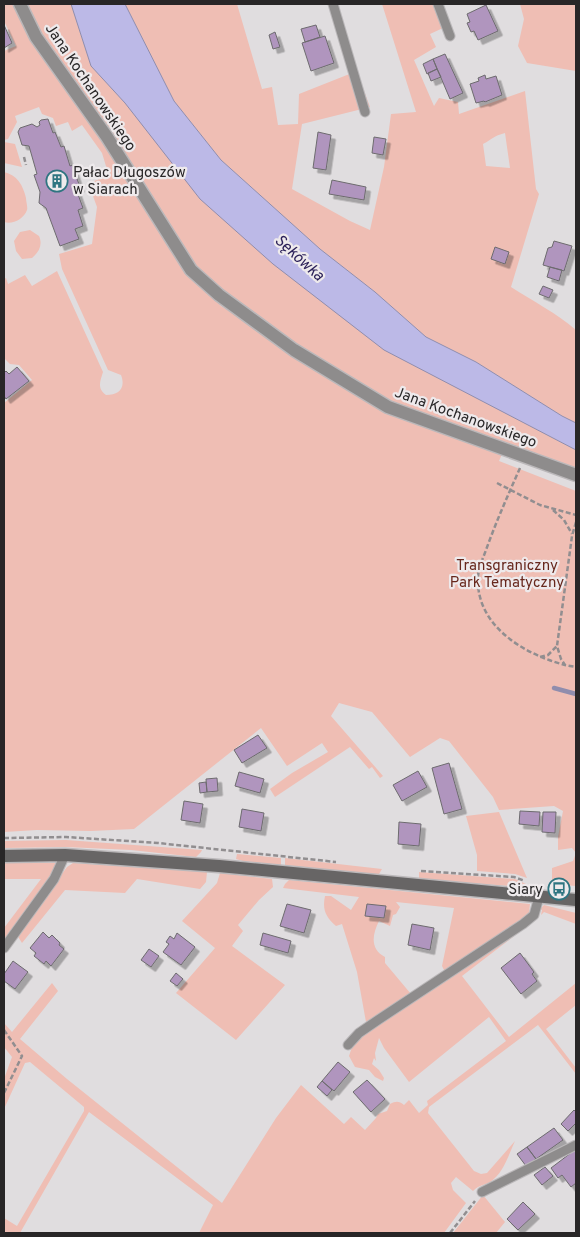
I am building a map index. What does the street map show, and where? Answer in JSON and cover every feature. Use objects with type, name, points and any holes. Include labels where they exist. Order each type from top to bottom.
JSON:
[{"type":"main road","points":[[4,856],[65,855],[219,866],[576,900]]},
{"type":"street","name":"Jana Kochanowskiego","points":[[20,4],[36,37],[107,137],[191,270],[219,295],[294,350],[388,407],[576,475]]},
{"type":"lane","points":[[333,4],[365,112]]},
{"type":"lane","points":[[438,4],[450,36]]},
{"type":"lane","points":[[4,948],[54,879],[65,855]]},
{"type":"lane","points":[[348,1045],[359,1033],[524,924],[534,915],[539,897]]},
{"type":"lane","points":[[482,1192],[576,1145]]},
{"type":"path","points":[[24,156],[26,164]]},
{"type":"path","points":[[520,467],[495,524],[480,570],[480,596],[488,615],[501,632],[522,648],[540,657],[576,667]]},
{"type":"path","points":[[497,483],[549,508],[576,515]]},
{"type":"path","points":[[549,508],[564,520],[572,536]]},
{"type":"path","points":[[565,665],[561,659],[558,646],[572,536],[576,522]]},
{"type":"path","points":[[540,657],[548,654],[558,646]]},
{"type":"path","points":[[4,838],[66,837],[158,843],[338,863]]},
{"type":"path","points":[[416,870],[514,877],[529,883]]},
{"type":"path","points":[[4,1030],[22,1056],[4,1093]]},
{"type":"path","points":[[450,1233],[482,1192]]},
{"type":"green space","name":"Transgraniczny Park Tematyczny","points":[[4,4],[14,4],[175,253],[221,306],[259,330],[193,267],[121,154],[113,132],[56,59],[36,30],[24,4],[71,4],[91,66],[125,103],[506,413],[576,450],[576,471],[506,445],[499,461],[576,491],[576,853],[572,848],[558,850],[558,837],[563,811],[554,806],[499,810],[493,797],[449,741],[440,738],[410,757],[372,712],[339,703],[331,716],[383,776],[380,778],[372,767],[369,769],[350,747],[275,797],[270,789],[292,773],[328,752],[322,743],[287,766],[261,728],[134,829],[4,832],[4,403],[32,380],[19,365],[10,364],[4,358],[4,279],[6,278],[8,284],[25,275],[32,286],[57,271],[103,372],[100,382],[101,390],[106,395],[115,394],[123,384],[121,375],[108,370],[62,269],[59,254],[92,244],[97,207],[90,188],[96,187],[94,181],[109,176],[102,153],[82,125],[72,131],[68,122],[56,126],[53,118],[42,114],[39,107],[15,116],[17,122],[8,139],[4,140],[4,51],[16,46],[4,21]]},
{"type":"green space","points":[[125,4],[237,4],[262,89],[272,87],[278,125],[298,124],[299,94],[352,73],[356,91],[363,88],[370,107],[302,124],[292,189],[370,230],[384,167],[391,114],[416,112],[382,4],[434,4],[443,28],[430,34],[436,47],[414,60],[434,106],[439,98],[458,102],[459,114],[525,91],[536,189],[539,194],[511,287],[576,330],[576,423],[476,362],[426,337],[375,292],[320,249],[221,160],[174,101]],"holes":[[[505,133],[510,168],[486,166],[483,144],[495,136]]]},
{"type":"green space","points":[[520,4],[576,4],[576,71],[527,63],[518,46],[524,19]]},
{"type":"green space","points":[[4,142],[15,144],[22,167],[4,163]]},
{"type":"green space","points":[[4,172],[9,173],[19,181],[25,193],[27,206],[23,216],[11,223],[4,222]]},
{"type":"green space","points":[[30,230],[39,236],[40,248],[32,258],[22,259],[16,251],[14,241],[20,232]]},
{"type":"green space","points":[[499,812],[527,878],[515,874],[477,871],[477,855],[466,816]]},
{"type":"green space","points":[[66,840],[202,850],[196,857],[131,850],[66,847],[4,848],[4,841]]},
{"type":"green space","points":[[576,853],[576,886],[552,884],[552,868],[573,861]]},
{"type":"green space","points":[[237,854],[281,858],[281,865],[243,861],[236,859]]},
{"type":"green space","points":[[285,858],[382,869],[376,875],[285,865]]},
{"type":"green space","points":[[4,862],[55,863],[55,869],[4,940],[4,928],[41,879],[4,879]]},
{"type":"green space","points":[[73,863],[207,872],[206,882],[200,889],[137,879],[125,893],[65,890],[22,943],[17,935],[67,867]]},
{"type":"green space","points":[[419,872],[515,879],[535,888],[419,879]]},
{"type":"green space","points":[[220,873],[272,879],[273,887],[238,925],[243,931],[232,946],[285,985],[236,1040],[176,993],[215,948],[182,921],[217,883]]},
{"type":"green space","points":[[289,880],[530,904],[529,913],[445,972],[442,966],[454,908],[396,902],[400,907],[396,914],[393,915],[390,926],[379,921],[374,941],[377,950],[385,957],[385,963],[411,994],[366,1022],[357,972],[342,924],[336,926],[333,923],[327,916],[324,905],[325,896],[331,896],[351,910],[359,897],[283,888]]},
{"type":"green space","points":[[544,905],[576,913],[576,924],[544,912],[541,915],[542,910],[540,909]]},
{"type":"green space","points":[[531,923],[462,976],[509,1037],[576,983],[576,1005],[546,1029],[576,1068],[576,1074],[538,1025],[429,1107],[428,1113],[474,1171],[481,1174],[487,1173],[515,1141],[499,1174],[490,1182],[473,1191],[456,1177],[451,1183],[453,1190],[466,1203],[444,1233],[199,1233],[213,1205],[89,1112],[20,1233],[4,1233],[4,1218],[17,1226],[84,1111],[84,1107],[30,1062],[25,1063],[4,1109],[4,1079],[12,1057],[4,1047],[4,1023],[12,1032],[52,983],[58,991],[20,1039],[222,1203],[276,1118],[301,1085],[344,1124],[351,1117],[365,1130],[378,1114],[387,1111],[390,1104],[394,1102],[404,1105],[409,1100],[419,1113],[428,1105],[427,1101],[506,1041],[489,1017],[409,1082],[384,1048],[379,1038],[375,1053],[376,1061],[374,1058],[372,1064],[379,1070],[384,1078],[383,1081],[375,1077],[369,1070],[355,1067],[349,1056],[352,1047],[365,1032]]},
{"type":"green space","points":[[483,1195],[505,1222],[496,1233],[453,1233]]},
{"type":"water","name":"Sękówka","points":[[71,4],[125,4],[174,101],[221,160],[320,249],[375,292],[426,337],[476,362],[576,423],[576,450],[384,350],[273,264],[200,199],[125,103],[91,66]]},
{"type":"building","points":[[486,5],[498,31],[478,40],[474,31],[471,32],[467,23],[470,22],[467,14]]},
{"type":"building","points":[[4,25],[12,43],[4,48]]},
{"type":"building","points":[[316,25],[320,37],[305,42],[301,29]]},
{"type":"building","points":[[275,32],[280,47],[273,49],[269,35]]},
{"type":"building","points":[[325,36],[334,63],[311,71],[302,43]]},
{"type":"building","points":[[445,54],[463,93],[450,99],[433,59]]},
{"type":"building","points":[[433,59],[437,69],[427,74],[423,64]]},
{"type":"building","points":[[437,69],[441,77],[431,81],[428,73]]},
{"type":"building","points":[[485,75],[486,79],[496,76],[502,95],[485,102],[476,103],[470,84],[479,81],[478,78]]},
{"type":"building","name":"Pałac Długoszów w Siarach","points":[[48,119],[61,147],[64,146],[70,166],[72,165],[80,187],[76,189],[83,208],[78,210],[83,226],[75,229],[79,239],[60,246],[46,208],[39,203],[40,192],[34,175],[37,174],[29,146],[22,145],[18,132],[20,128],[32,124],[37,127],[40,125],[39,122],[41,120]]},
{"type":"building","points":[[318,132],[331,135],[326,170],[313,168]]},
{"type":"building","points":[[374,137],[386,139],[383,155],[372,153]]},
{"type":"building","points":[[332,180],[366,187],[364,200],[329,194]]},
{"type":"building","points":[[554,241],[572,246],[564,271],[543,265],[548,248],[552,247]]},
{"type":"building","points":[[495,247],[509,252],[505,264],[491,259]]},
{"type":"building","points":[[550,267],[562,270],[559,281],[547,277]]},
{"type":"building","points":[[543,286],[553,290],[549,298],[539,294]]},
{"type":"building","points":[[17,367],[29,381],[6,399],[4,396],[4,373],[6,371],[9,374]]},
{"type":"building","points":[[258,735],[267,748],[242,763],[234,750]]},
{"type":"building","points":[[449,763],[462,809],[444,814],[432,768]]},
{"type":"building","points":[[418,771],[427,787],[402,801],[393,785]]},
{"type":"building","points":[[239,772],[264,779],[260,793],[235,786]]},
{"type":"building","points":[[217,778],[218,791],[207,792],[206,779]]},
{"type":"building","points":[[206,782],[207,792],[200,793],[199,783]]},
{"type":"building","points":[[184,801],[203,804],[200,823],[181,820]]},
{"type":"building","points":[[242,809],[264,813],[261,831],[239,827]]},
{"type":"building","points":[[520,811],[540,812],[539,826],[519,824]]},
{"type":"building","points":[[543,812],[556,812],[555,833],[542,832]]},
{"type":"building","points":[[399,822],[421,824],[419,846],[398,844]]},
{"type":"building","points":[[287,904],[311,910],[304,933],[280,926]]},
{"type":"building","points":[[367,904],[386,906],[384,918],[365,916]]},
{"type":"building","points":[[412,924],[434,928],[430,950],[408,945]]},
{"type":"building","points":[[43,932],[49,938],[52,935],[64,949],[51,966],[46,961],[44,964],[34,956],[36,953],[30,948]]},
{"type":"building","points":[[177,933],[195,947],[181,965],[163,952],[169,944],[166,942],[170,936],[174,939]]},
{"type":"building","points":[[263,933],[291,941],[288,953],[260,945]]},
{"type":"building","points":[[149,949],[159,956],[151,967],[141,960]]},
{"type":"building","points":[[520,953],[534,972],[532,974],[537,981],[521,994],[501,968]]},
{"type":"building","points":[[13,961],[28,972],[15,989],[4,981],[4,974]]},
{"type":"building","points":[[176,973],[183,979],[177,986],[170,981]]},
{"type":"building","points":[[338,1062],[350,1072],[334,1091],[322,1081]]},
{"type":"building","points":[[367,1080],[385,1099],[371,1112],[353,1092]]},
{"type":"building","points":[[322,1081],[332,1090],[327,1096],[317,1087]]},
{"type":"building","points":[[574,1110],[576,1112],[576,1123],[568,1131],[561,1124]]},
{"type":"building","points":[[554,1128],[563,1140],[536,1159],[527,1147]]},
{"type":"building","points":[[527,1147],[536,1159],[526,1166],[517,1154]]},
{"type":"building","points":[[576,1149],[576,1183],[571,1187],[562,1175],[558,1178],[551,1168]]},
{"type":"building","points":[[545,1167],[553,1176],[542,1185],[534,1175]]},
{"type":"building","points":[[523,1202],[535,1214],[518,1230],[507,1219]]},
{"type":"waterway","points":[[554,688],[576,694]]},
{"type":"place","name":"Pałac Długoszów w Siarach","points":[[57,181]]},
{"type":"place","name":"Siary","points":[[559,889]]}]
